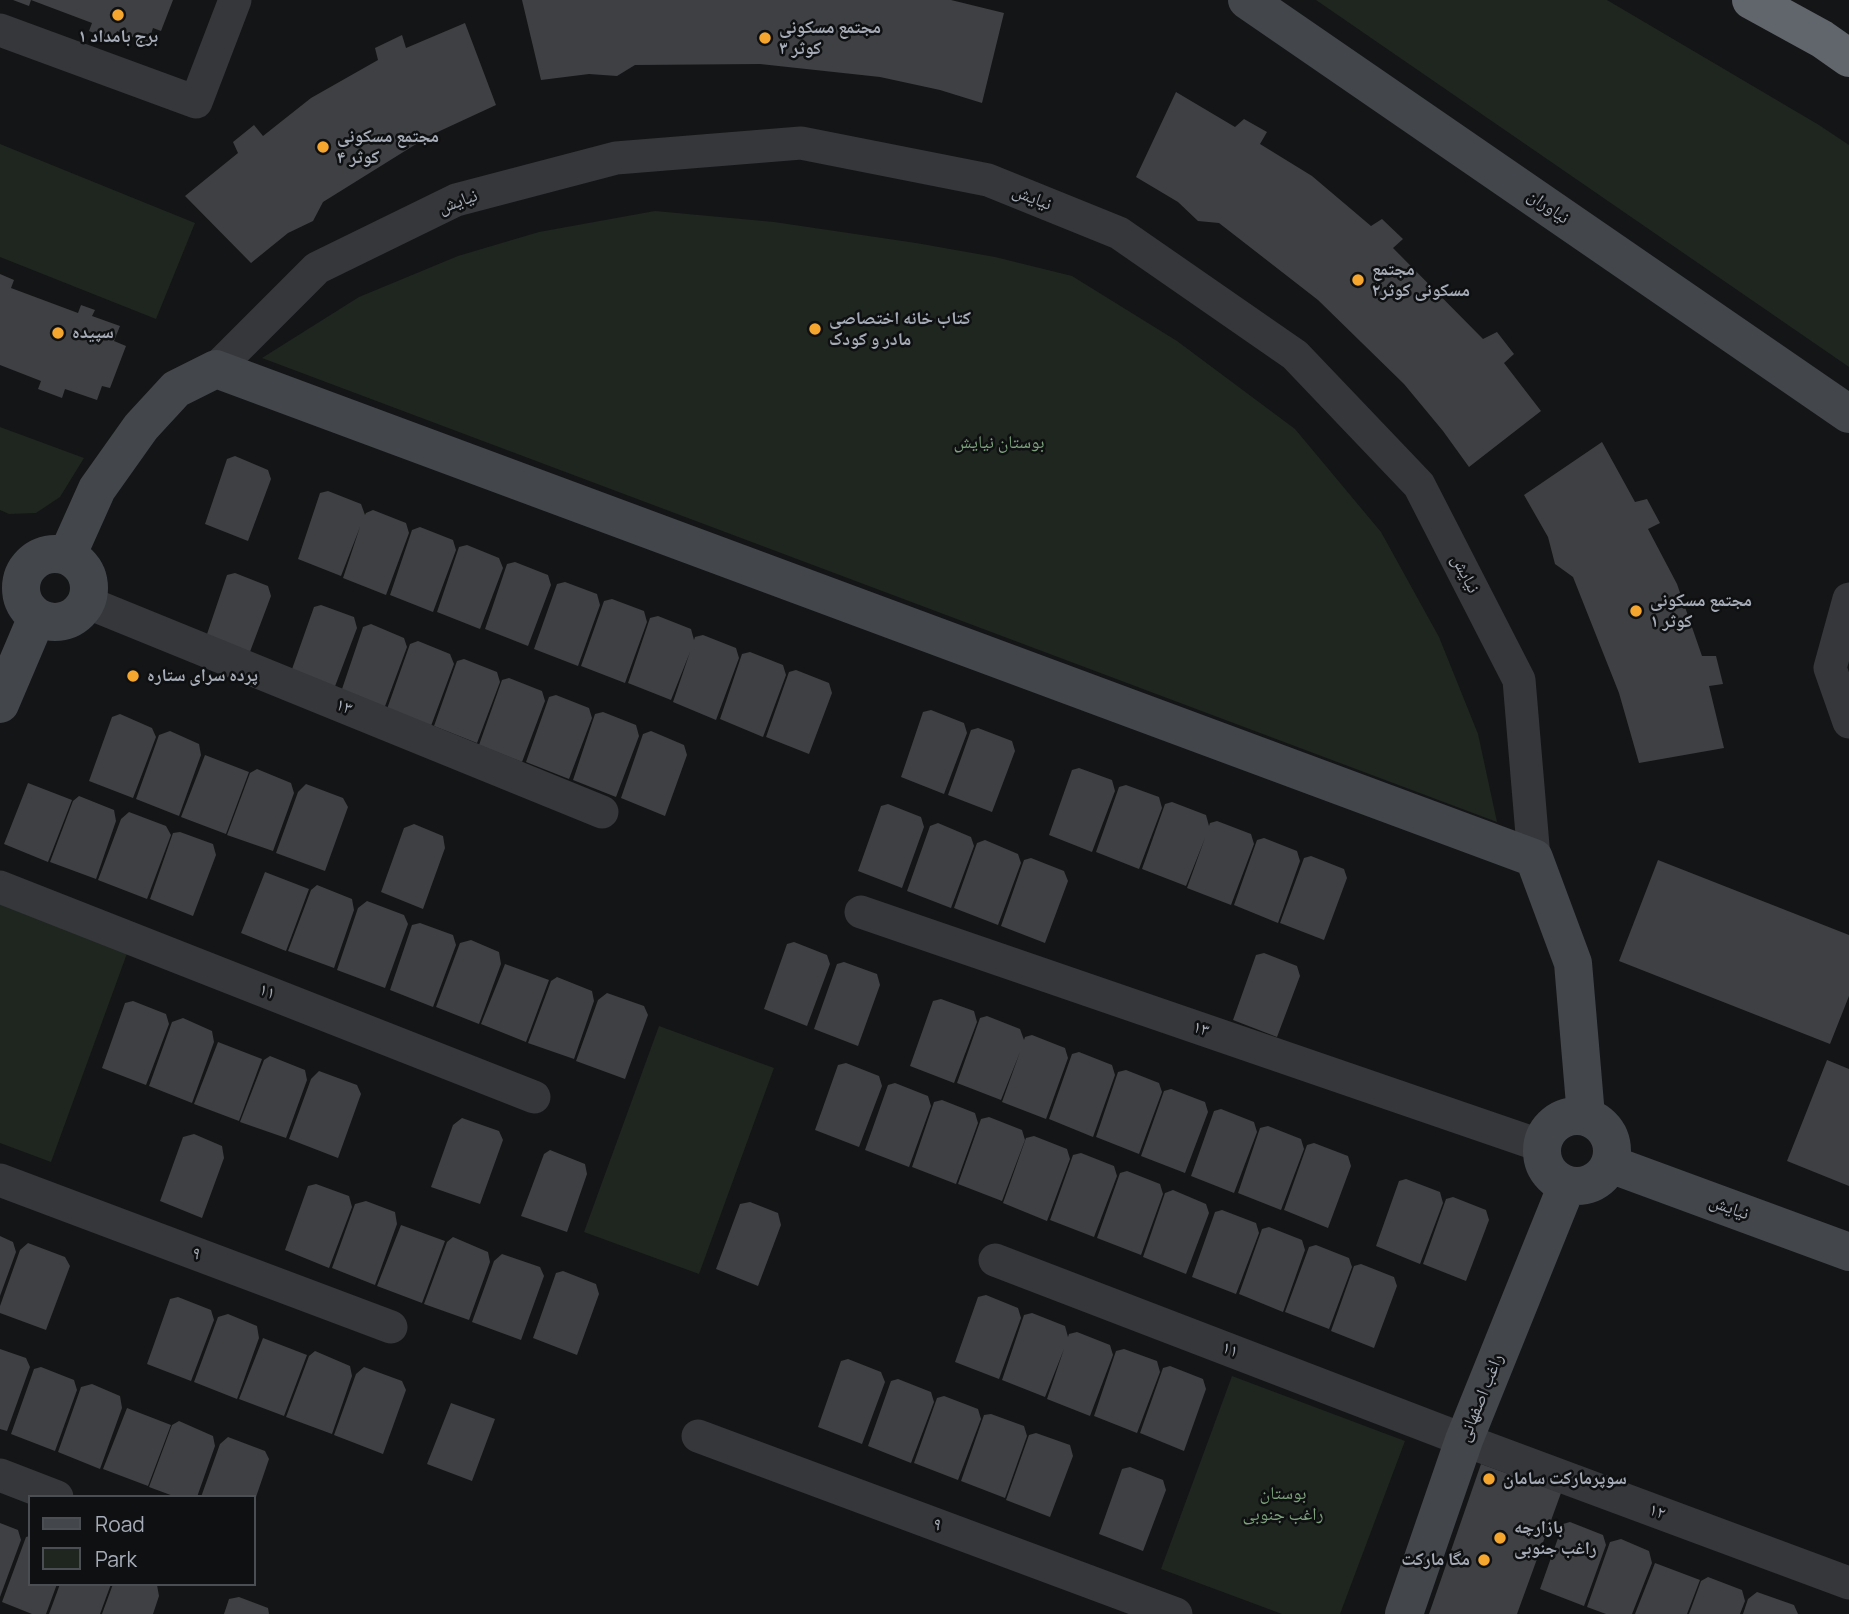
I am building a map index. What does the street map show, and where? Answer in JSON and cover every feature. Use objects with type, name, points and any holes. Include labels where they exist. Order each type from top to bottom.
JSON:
[{"type":"highway","points":[[1751,0],[1822,39],[1849,58]]},
{"type":"street","points":[[0,30],[196,102],[235,0]]},
{"type":"street","name":"نیاوران","points":[[1247,0],[1849,414]]},
{"type":"street","name":"نیایش","points":[[67,556],[97,489],[141,427],[176,389],[216,369],[317,268],[456,200],[616,158],[801,143],[988,180],[1119,233],[1295,355],[1419,485],[1519,680],[1534,858],[1573,963],[1586,1116]]},
{"type":"street","points":[[216,369],[1534,858]]},
{"type":"street","points":[[56,553],[67,556],[84,570],[89,591],[86,602],[79,612],[66,620],[48,621],[37,617],[28,610],[11,573],[27,568],[34,560],[45,555],[56,553]]},
{"type":"street","points":[[1849,600],[1830,668],[1849,722]]},
{"type":"street","name":"۱۳","points":[[86,602],[602,812]]},
{"type":"street","points":[[0,704],[37,617]]},
{"type":"street","name":"۱۱","points":[[0,887],[534,1097]]},
{"type":"street","name":"۱۳","points":[[861,912],[1542,1146]]},
{"type":"street","points":[[1586,1116],[1603,1127],[1612,1145],[1610,1164],[1600,1178],[1584,1186],[1567,1185],[1552,1176],[1543,1162],[1542,1146],[1549,1128],[1566,1117],[1586,1116]]},
{"type":"street","name":"نیایش","points":[[1610,1164],[1849,1252]]},
{"type":"street","name":"۹","points":[[0,1180],[391,1327]]},
{"type":"street","name":"راغب اصفهانی","points":[[1404,1614],[1464,1440],[1567,1185]]},
{"type":"street","name":"۱۱","points":[[995,1260],[1464,1440]]},
{"type":"street","name":"۹","points":[[698,1436],[1176,1614]]},
{"type":"street","name":"۱۲","points":[[1464,1440],[1849,1583]]},
{"type":"street","points":[[0,1475],[52,1495]]},
{"type":"green space","points":[[1316,0],[1607,0],[1849,145],[1849,367]]},
{"type":"green space","points":[[0,144],[195,223],[156,319],[0,257]]},
{"type":"green space","name":"بوستان نیایش","points":[[655,211],[774,222],[916,243],[995,257],[1072,276],[1177,341],[1295,429],[1381,532],[1439,637],[1478,734],[1497,822],[262,358],[359,297],[458,256],[539,232]]},
{"type":"green space","points":[[0,427],[84,458],[60,497],[36,513],[9,514],[0,510]]},
{"type":"green space","points":[[0,901],[129,948],[51,1162],[0,1143]]},
{"type":"green space","points":[[659,1026],[774,1068],[699,1274],[584,1232]]},
{"type":"green space","name":"بوستان راغب جنوبی","points":[[1232,1376],[1405,1441],[1340,1614],[1282,1614],[1161,1569]]},
{"type":"building","points":[[13,0],[31,0],[29,6]]},
{"type":"building","name":"برج بامداد ۱","points":[[31,0],[173,0],[161,31],[153,28],[148,43],[117,31],[113,41],[89,31],[92,23]]},
{"type":"building","name":"مجتمع مسکونی کوثر ۳","points":[[522,0],[951,0],[1004,13],[982,103],[940,90],[880,77],[760,64],[635,65],[617,76],[589,74],[541,80]]},
{"type":"building","name":"مجتمع مسکونی کوثر ۴","points":[[465,23],[496,105],[429,136],[323,202],[313,221],[288,233],[251,263],[185,196],[238,153],[233,142],[254,125],[263,136],[311,98],[378,60],[375,48],[402,35],[406,48]]},
{"type":"building","name":"مجتمع مسکونی کوثر۲","points":[[1176,92],[1235,127],[1244,119],[1267,132],[1260,144],[1312,176],[1371,226],[1382,219],[1403,239],[1393,248],[1483,339],[1497,332],[1514,354],[1504,363],[1541,411],[1469,467],[1404,384],[1318,300],[1219,223],[1198,221],[1178,202],[1136,177]]},
{"type":"building","name":"سپیده","points":[[0,274],[14,280],[11,288],[78,313],[81,305],[95,310],[92,316],[120,326],[114,341],[126,346],[110,388],[102,386],[97,400],[65,389],[62,398],[38,389],[41,381],[0,365]]},
{"type":"building","name":"مجتمع مسکونی کوثر ۱","points":[[1602,442],[1635,502],[1647,499],[1660,523],[1648,529],[1677,584],[1702,656],[1716,656],[1723,684],[1709,686],[1724,748],[1639,763],[1619,693],[1573,577],[1555,564],[1548,537],[1524,495]]},
{"type":"building","points":[[235,456],[268,470],[271,479],[248,541],[205,524],[227,459]]},
{"type":"building","points":[[328,491],[361,504],[365,515],[373,510],[406,523],[409,533],[386,595],[343,578],[360,527],[341,576],[298,559],[320,493]]},
{"type":"building","points":[[420,527],[453,540],[456,550],[433,612],[390,595],[412,530]]},
{"type":"building","points":[[467,545],[499,558],[503,568],[480,629],[437,612],[459,547]]},
{"type":"building","points":[[515,562],[548,575],[551,585],[528,646],[485,629],[507,564]]},
{"type":"building","points":[[235,573],[268,586],[271,596],[248,657],[205,640],[227,575]]},
{"type":"building","points":[[565,582],[597,594],[600,605],[578,666],[534,649],[557,584]]},
{"type":"building","points":[[612,599],[644,611],[647,622],[625,683],[581,666],[604,601]]},
{"type":"building","points":[[321,605],[354,617],[357,628],[334,689],[291,672],[314,607]]},
{"type":"building","points":[[658,616],[691,629],[694,640],[695,637],[703,635],[736,648],[739,658],[716,720],[673,702],[690,652],[671,700],[628,683],[650,618]]},
{"type":"building","points":[[371,624],[404,638],[407,647],[384,709],[341,692],[363,627]]},
{"type":"building","points":[[418,641],[450,654],[454,664],[431,726],[387,709],[410,644]]},
{"type":"building","points":[[750,652],[783,665],[786,675],[763,737],[720,719],[742,654]]},
{"type":"building","points":[[464,659],[497,672],[500,682],[477,743],[434,726],[457,661]]},
{"type":"building","points":[[796,670],[829,683],[832,693],[809,754],[766,737],[789,672]]},
{"type":"building","points":[[509,678],[542,691],[545,701],[522,762],[479,745],[502,680]]},
{"type":"building","points":[[556,695],[589,708],[592,718],[569,779],[526,762],[549,697]]},
{"type":"building","points":[[931,710],[964,723],[967,733],[944,794],[901,777],[923,712]]},
{"type":"building","points":[[603,712],[636,725],[639,736],[616,797],[573,780],[595,714]]},
{"type":"building","points":[[120,714],[152,728],[156,737],[133,798],[89,781],[112,717]]},
{"type":"building","points":[[978,728],[1012,741],[1015,751],[992,812],[948,795],[971,730]]},
{"type":"building","points":[[170,731],[199,744],[201,755],[179,816],[136,799],[159,735]]},
{"type":"building","points":[[651,731],[684,745],[687,755],[665,816],[621,798],[643,734]]},
{"type":"building","points":[[205,755],[249,772],[226,834],[181,817]]},
{"type":"building","points":[[1079,768],[1112,780],[1115,791],[1092,852],[1049,835],[1072,770]]},
{"type":"building","points":[[257,769],[291,783],[294,793],[273,851],[227,835],[250,773]]},
{"type":"building","points":[[28,783],[72,800],[48,862],[4,844]]},
{"type":"building","points":[[306,784],[343,798],[348,807],[325,871],[276,853],[298,792]]},
{"type":"building","points":[[1126,785],[1159,797],[1162,808],[1139,869],[1096,852],[1119,787]]},
{"type":"building","points":[[79,796],[114,810],[116,821],[96,879],[50,862],[73,801]]},
{"type":"building","points":[[1172,802],[1206,815],[1209,826],[1217,821],[1251,834],[1254,844],[1231,905],[1187,888],[1205,838],[1186,886],[1142,869],[1165,804]]},
{"type":"building","points":[[888,804],[921,817],[924,827],[902,888],[858,871],[881,806]]},
{"type":"building","points":[[129,812],[166,826],[171,835],[147,899],[98,880],[121,819]]},
{"type":"building","points":[[938,823],[971,837],[974,846],[951,908],[907,891],[930,826]]},
{"type":"building","points":[[414,824],[443,836],[445,848],[423,909],[381,892],[404,828]]},
{"type":"building","points":[[180,832],[213,844],[216,855],[193,916],[150,899],[173,833]]},
{"type":"building","points":[[1264,838],[1297,851],[1300,861],[1278,923],[1234,905],[1257,840]]},
{"type":"building","points":[[985,840],[1018,854],[1021,863],[998,925],[954,908],[977,843]]},
{"type":"building","points":[[1311,856],[1344,869],[1347,878],[1324,940],[1280,923],[1304,858]]},
{"type":"building","points":[[1031,858],[1064,871],[1068,881],[1045,943],[1001,926],[1024,860]]},
{"type":"building","points":[[1658,860],[1849,935],[1849,996],[1830,1044],[1619,961]]},
{"type":"building","points":[[265,872],[309,889],[286,951],[241,933]]},
{"type":"building","points":[[317,885],[352,899],[354,910],[334,968],[288,951],[311,890]]},
{"type":"building","points":[[367,901],[404,915],[408,924],[385,988],[337,970],[358,908]]},
{"type":"building","points":[[420,923],[453,935],[456,945],[433,1007],[390,990],[412,925]]},
{"type":"building","points":[[471,940],[499,952],[501,964],[479,1024],[436,1007],[460,943]]},
{"type":"building","points":[[794,942],[827,955],[830,964],[807,1026],[764,1009],[787,944]]},
{"type":"building","points":[[1264,953],[1297,966],[1300,976],[1277,1037],[1233,1020],[1256,955]]},
{"type":"building","points":[[844,962],[877,974],[880,985],[858,1046],[814,1029],[837,964]]},
{"type":"building","points":[[505,964],[549,980],[526,1042],[481,1024]]},
{"type":"building","points":[[557,977],[592,991],[594,1001],[574,1059],[528,1043],[551,981]]},
{"type":"building","points":[[607,993],[644,1006],[648,1015],[625,1079],[576,1061],[598,1000]]},
{"type":"building","points":[[941,999],[974,1011],[977,1022],[954,1083],[910,1066],[933,1001]]},
{"type":"building","points":[[133,1001],[166,1014],[169,1024],[146,1085],[102,1068],[125,1003]]},
{"type":"building","points":[[987,1016],[1020,1029],[1024,1040],[1032,1035],[1065,1048],[1068,1058],[1046,1119],[1002,1102],[1020,1052],[1001,1100],[957,1083],[980,1018]]},
{"type":"building","points":[[183,1018],[212,1031],[214,1042],[192,1103],[149,1086],[172,1022]]},
{"type":"building","points":[[218,1042],[262,1059],[239,1121],[194,1104]]},
{"type":"building","points":[[1079,1052],[1112,1065],[1115,1075],[1093,1137],[1049,1119],[1072,1054]]},
{"type":"building","points":[[270,1056],[305,1070],[307,1080],[286,1138],[240,1122],[264,1060]]},
{"type":"building","points":[[1827,1060],[1849,1069],[1849,1186],[1787,1161]]},
{"type":"building","points":[[846,1063],[879,1076],[882,1086],[859,1147],[815,1130],[838,1065]]},
{"type":"building","points":[[1126,1070],[1159,1083],[1162,1092],[1139,1154],[1096,1137],[1118,1072]]},
{"type":"building","points":[[319,1071],[357,1085],[361,1094],[338,1158],[289,1139],[311,1079]]},
{"type":"building","points":[[895,1083],[928,1096],[931,1106],[909,1167],[865,1150],[888,1085]]},
{"type":"building","points":[[1171,1089],[1205,1102],[1208,1112],[1185,1173],[1141,1156],[1164,1091]]},
{"type":"building","points":[[942,1100],[975,1113],[978,1123],[956,1184],[912,1167],[934,1102]]},
{"type":"building","points":[[1221,1109],[1254,1122],[1257,1132],[1234,1193],[1191,1176],[1214,1111]]},
{"type":"building","points":[[989,1117],[1022,1130],[1025,1140],[1002,1201],[958,1184],[981,1119]]},
{"type":"building","points":[[462,1118],[499,1131],[503,1140],[480,1204],[431,1187],[453,1125]]},
{"type":"building","points":[[1268,1126],[1301,1139],[1304,1149],[1281,1210],[1238,1193],[1260,1128]]},
{"type":"building","points":[[194,1134],[222,1146],[224,1158],[202,1218],[160,1201],[183,1137]]},
{"type":"building","points":[[1034,1136],[1067,1149],[1070,1159],[1047,1221],[1003,1203],[1026,1138]]},
{"type":"building","points":[[1314,1143],[1348,1156],[1351,1166],[1328,1228],[1284,1210],[1307,1145]]},
{"type":"building","points":[[550,1150],[585,1164],[587,1174],[567,1232],[521,1216],[544,1154]]},
{"type":"building","points":[[1081,1153],[1114,1166],[1117,1176],[1094,1237],[1050,1220],[1073,1155]]},
{"type":"building","points":[[1127,1171],[1160,1184],[1163,1194],[1141,1255],[1097,1238],[1120,1173]]},
{"type":"building","points":[[1406,1179],[1440,1192],[1443,1203],[1420,1264],[1376,1246],[1399,1181]]},
{"type":"building","points":[[316,1184],[349,1196],[352,1207],[329,1268],[285,1250],[308,1186]]},
{"type":"building","points":[[1173,1190],[1206,1204],[1209,1213],[1186,1274],[1143,1257],[1165,1193]]},
{"type":"building","points":[[1453,1197],[1486,1210],[1489,1220],[1466,1281],[1423,1264],[1446,1199]]},
{"type":"building","points":[[366,1201],[395,1212],[397,1224],[375,1285],[332,1268],[355,1204]]},
{"type":"building","points":[[750,1202],[778,1213],[781,1225],[758,1286],[716,1269],[740,1204]]},
{"type":"building","points":[[1222,1210],[1256,1223],[1259,1233],[1236,1294],[1192,1277],[1215,1212]]},
{"type":"building","points":[[401,1225],[445,1241],[422,1303],[377,1286]]},
{"type":"building","points":[[1269,1227],[1302,1240],[1305,1250],[1283,1312],[1239,1294],[1262,1229]]},
{"type":"building","points":[[0,1236],[13,1242],[16,1252],[0,1296]]},
{"type":"building","points":[[453,1237],[488,1252],[490,1262],[469,1320],[424,1304],[447,1242]]},
{"type":"building","points":[[28,1243],[65,1257],[70,1266],[46,1330],[0,1313],[0,1306],[20,1250]]},
{"type":"building","points":[[1316,1245],[1349,1258],[1352,1267],[1329,1329],[1285,1312],[1309,1247]]},
{"type":"building","points":[[502,1254],[540,1267],[544,1276],[521,1340],[472,1322],[494,1261]]},
{"type":"building","points":[[1361,1264],[1394,1277],[1397,1286],[1374,1348],[1331,1331],[1354,1266]]},
{"type":"building","points":[[563,1271],[596,1284],[599,1294],[577,1355],[533,1338],[556,1273]]},
{"type":"building","points":[[986,1295],[1018,1308],[1021,1318],[999,1379],[955,1362],[978,1297]]},
{"type":"building","points":[[178,1297],[211,1310],[214,1320],[191,1381],[147,1364],[170,1299]]},
{"type":"building","points":[[1032,1313],[1065,1326],[1068,1337],[1069,1334],[1077,1332],[1110,1345],[1113,1355],[1090,1416],[1047,1399],[1064,1349],[1045,1397],[1002,1380],[1024,1315]]},
{"type":"building","points":[[228,1314],[257,1326],[259,1338],[237,1399],[194,1382],[218,1317]]},
{"type":"building","points":[[263,1338],[307,1355],[284,1416],[239,1399]]},
{"type":"building","points":[[0,1349],[26,1358],[30,1367],[7,1431],[0,1429]]},
{"type":"building","points":[[1124,1349],[1157,1361],[1160,1372],[1137,1433],[1094,1416],[1116,1351]]},
{"type":"building","points":[[315,1351],[350,1366],[352,1376],[332,1434],[286,1417],[309,1356]]},
{"type":"building","points":[[848,1359],[881,1372],[885,1382],[862,1444],[818,1427],[841,1361]]},
{"type":"building","points":[[1170,1366],[1203,1379],[1206,1389],[1184,1451],[1140,1433],[1163,1368]]},
{"type":"building","points":[[41,1367],[74,1380],[77,1390],[55,1451],[11,1434],[34,1369]]},
{"type":"building","points":[[364,1367],[402,1381],[406,1390],[383,1454],[334,1435],[356,1374]]},
{"type":"building","points":[[898,1379],[931,1392],[934,1402],[911,1463],[868,1446],[891,1381]]},
{"type":"building","points":[[92,1384],[120,1396],[122,1408],[100,1469],[58,1452],[81,1387]]},
{"type":"building","points":[[944,1396],[978,1409],[981,1419],[958,1480],[914,1463],[937,1398]]},
{"type":"building","points":[[451,1403],[495,1419],[472,1481],[427,1464]]},
{"type":"building","points":[[127,1408],[171,1425],[148,1486],[103,1469]]},
{"type":"building","points":[[991,1414],[1024,1426],[1027,1436],[1005,1498],[961,1481],[984,1415]]},
{"type":"building","points":[[179,1421],[213,1436],[215,1446],[198,1495],[171,1495],[149,1487],[172,1425]]},
{"type":"building","points":[[1036,1433],[1070,1445],[1073,1456],[1050,1517],[1006,1500],[1029,1435]]},
{"type":"building","points":[[228,1437],[265,1451],[269,1459],[256,1497],[202,1495],[220,1444]]},
{"type":"building","name":"بازارچه راغب جنوبی","points":[[1481,1464],[1561,1493],[1517,1614],[1429,1614]]},
{"type":"building","points":[[1130,1467],[1163,1480],[1166,1490],[1143,1551],[1099,1534],[1122,1469]]},
{"type":"building","points":[[1570,1522],[1603,1535],[1606,1545],[1584,1606],[1540,1589],[1563,1524]]},
{"type":"building","points":[[0,1523],[18,1530],[21,1540],[0,1597]]},
{"type":"building","points":[[26,1537],[28,1586],[56,1586],[46,1614],[32,1614],[2,1602]]},
{"type":"building","points":[[1621,1539],[1649,1551],[1652,1563],[1632,1614],[1606,1614],[1587,1607],[1610,1542]]},
{"type":"building","points":[[1655,1563],[1700,1580],[1687,1614],[1635,1614]]},
{"type":"building","points":[[1708,1577],[1742,1590],[1745,1601],[1740,1614],[1689,1614],[1701,1581]]},
{"type":"building","points":[[59,1586],[110,1586],[100,1614],[49,1614]]},
{"type":"building","points":[[112,1586],[157,1586],[159,1596],[153,1614],[102,1614]]},
{"type":"building","points":[[1757,1592],[1794,1605],[1798,1614],[1743,1614],[1748,1599]]},
{"type":"building","points":[[239,1597],[268,1608],[269,1614],[224,1614],[229,1599]]},
{"type":"place","name":"برج بامداد ۱","points":[[118,15]]},
{"type":"place","name":"مجتمع مسکونی کوثر ۳","points":[[765,38]]},
{"type":"place","name":"مجتمع مسکونی کوثر ۴","points":[[323,147]]},
{"type":"place","name":"مجتمع مسکونی کوثر۲","points":[[1358,280]]},
{"type":"place","name":"کتاب خانه اختصاصی مادر و کودک","points":[[815,329]]},
{"type":"place","name":"سپیده","points":[[58,333]]},
{"type":"place","name":"مجتمع مسکونی کوثر ۱","points":[[1636,611]]},
{"type":"place","name":"پرده سرای ستاره","points":[[133,676]]},
{"type":"place","name":"سوپرمارکت سامان","points":[[1489,1479]]},
{"type":"place","name":"بازارچه راغب جنوبی","points":[[1500,1538]]},
{"type":"place","name":"مگا مارکت","points":[[1484,1560]]}]
